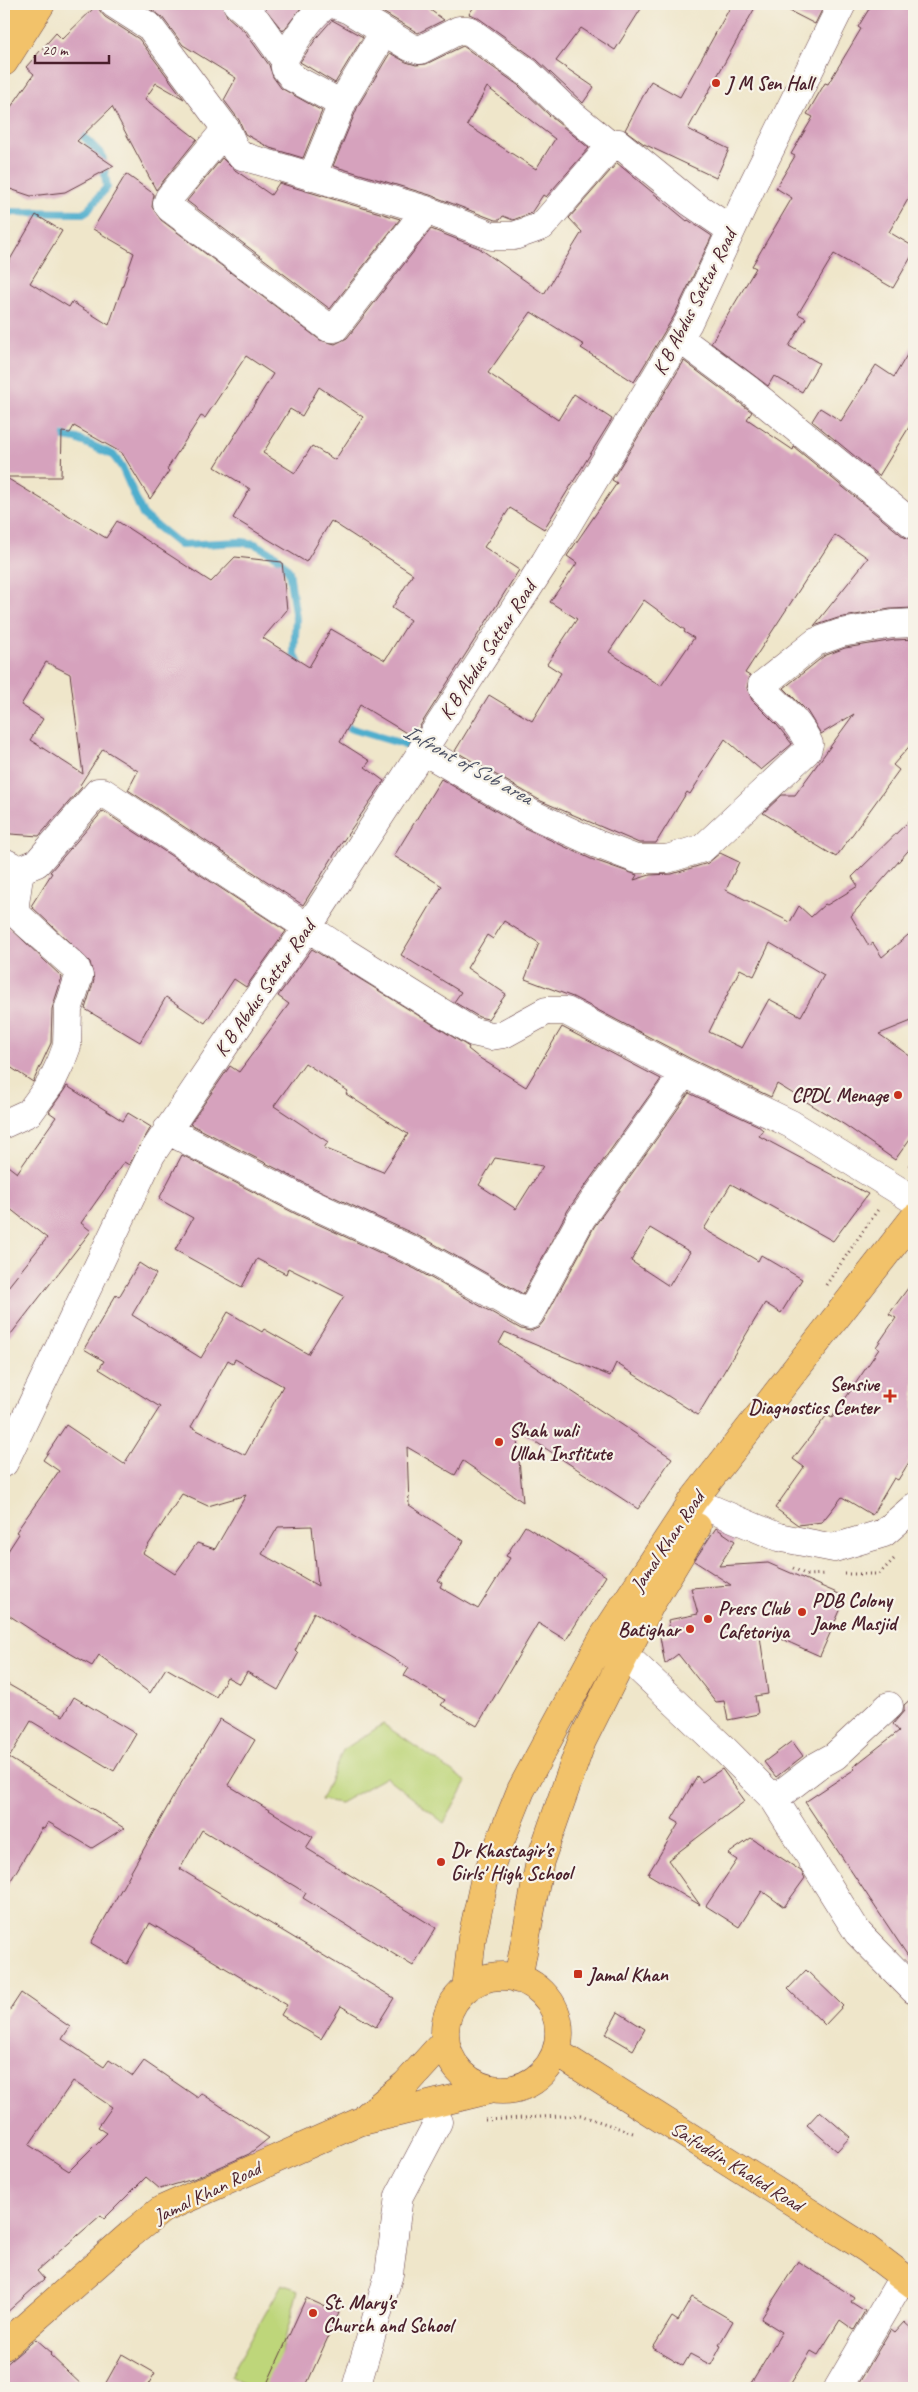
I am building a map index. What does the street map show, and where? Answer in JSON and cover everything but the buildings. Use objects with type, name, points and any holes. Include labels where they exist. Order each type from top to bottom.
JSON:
[{"type":"main road","points":[[4,18],[13,4]]},
{"type":"main road","points":[[4,62],[41,4]]},
{"type":"main road","name":"Jamal Khan Road","points":[[466,1989],[472,1938],[484,1882],[521,1790],[604,1636],[694,1500],[914,1218]]},
{"type":"main road","points":[[518,1978],[540,1861],[582,1741],[650,1605],[709,1508],[772,1417],[914,1235]]},
{"type":"main road","points":[[359,2122],[493,2090],[509,2090],[524,2086],[538,2078],[549,2066],[556,2052],[559,2034],[556,2016],[548,1999],[534,1986],[518,1978],[500,1976],[482,1980],[466,1989],[456,1999],[449,2012],[445,2026],[445,2041],[451,2058],[461,2073],[476,2084],[493,2090]]},
{"type":"main road","points":[[359,2122],[406,2084],[445,2041]]},
{"type":"main road","name":"Saifuddin Khaled Road","points":[[556,2052],[868,2249],[909,2281]]},
{"type":"main road","name":"Jamal Khan Road","points":[[4,2346],[130,2234],[161,2210],[359,2122]]},
{"type":"street","points":[[114,4],[150,26],[226,129],[236,151],[242,156],[426,210],[492,236],[514,236],[531,232],[542,226],[611,146],[618,143],[690,202],[731,230]]},
{"type":"street","points":[[237,4],[257,21],[284,59],[285,68],[293,78],[342,104]]},
{"type":"street","points":[[284,59],[296,38],[318,11],[327,4],[333,4],[349,10],[410,47],[420,50],[459,30],[468,30],[493,46],[528,73],[562,106],[611,146]]},
{"type":"street","name":"K B Abdus Sattar Road","points":[[4,1463],[13,1417],[151,1155],[308,927],[545,562],[679,338],[842,4]]},
{"type":"street","points":[[312,177],[342,104],[384,32]]},
{"type":"street","points":[[226,129],[169,198],[167,204],[200,232],[329,328],[335,328],[426,210]]},
{"type":"street","points":[[679,338],[749,390],[914,525]]},
{"type":"street","points":[[422,750],[534,815],[597,844],[636,859],[667,860],[703,848],[751,805],[806,751],[809,744],[805,734],[763,689],[762,685],[816,642],[841,633],[892,624],[914,623]]},
{"type":"street","points":[[5,1123],[30,1112],[51,1083],[67,1046],[68,1010],[79,976],[76,968],[16,914],[12,866],[37,863],[98,792],[103,792],[308,927],[473,1032],[491,1036],[504,1034],[546,1011],[566,1011],[684,1073],[791,1124],[914,1200]]},
{"type":"street","points":[[167,1130],[304,1200],[422,1256],[529,1315],[581,1219],[684,1073]]},
{"type":"street","points":[[709,1508],[778,1537],[834,1548],[884,1533],[914,1507]]},
{"type":"street","points":[[604,1636],[726,1750],[774,1799],[858,1933],[914,1990]]},
{"type":"street","points":[[774,1799],[817,1766],[835,1756],[889,1706]]},
{"type":"street","points":[[356,2388],[389,2274],[399,2196],[438,2122]]},
{"type":"street","points":[[838,2388],[909,2281]]},
{"type":"path","points":[[438,2122],[580,2115],[634,2134]]},
{"type":"green space","points":[[383,1724],[467,1782],[444,1823],[386,1777],[340,1803],[321,1800],[343,1750]]},
{"type":"green space","points":[[282,2284],[298,2290],[272,2388],[249,2388],[230,2376]]},
{"type":"waterway","name":"Infront of Sub area","points":[[4,212],[85,213],[107,187],[102,155],[76,129]]},
{"type":"waterway","name":"Infront of Sub area","points":[[53,435],[77,439],[113,455],[122,467],[143,515],[180,545],[242,542],[255,544],[275,555],[289,571],[296,619],[294,652],[300,667]]},
{"type":"waterway","name":"Infront of Sub area","points":[[339,725],[403,744],[417,753]]},
{"type":"place","name":"J M Sen Hall","points":[[716,83]]},
{"type":"place","name":"CPDL Menage","points":[[898,1095]]},
{"type":"place","name":"Sensive Diagnostics Center","points":[[890,1396]]},
{"type":"place","name":"Shah wali Ullah Institute","points":[[499,1442]]},
{"type":"place","name":"PDB Colony Jame Masjid","points":[[802,1612]]},
{"type":"place","name":"Press Club Cafetoriya","points":[[708,1619]]},
{"type":"place","name":"Batighar","points":[[690,1629]]},
{"type":"place","name":"Dr Khastagir's Girls' High School","points":[[441,1862]]},
{"type":"place","name":"Jamal Khan","points":[[578,1974]]},
{"type":"place","name":"St. Mary's Church and School","points":[[313,2313]]}]
